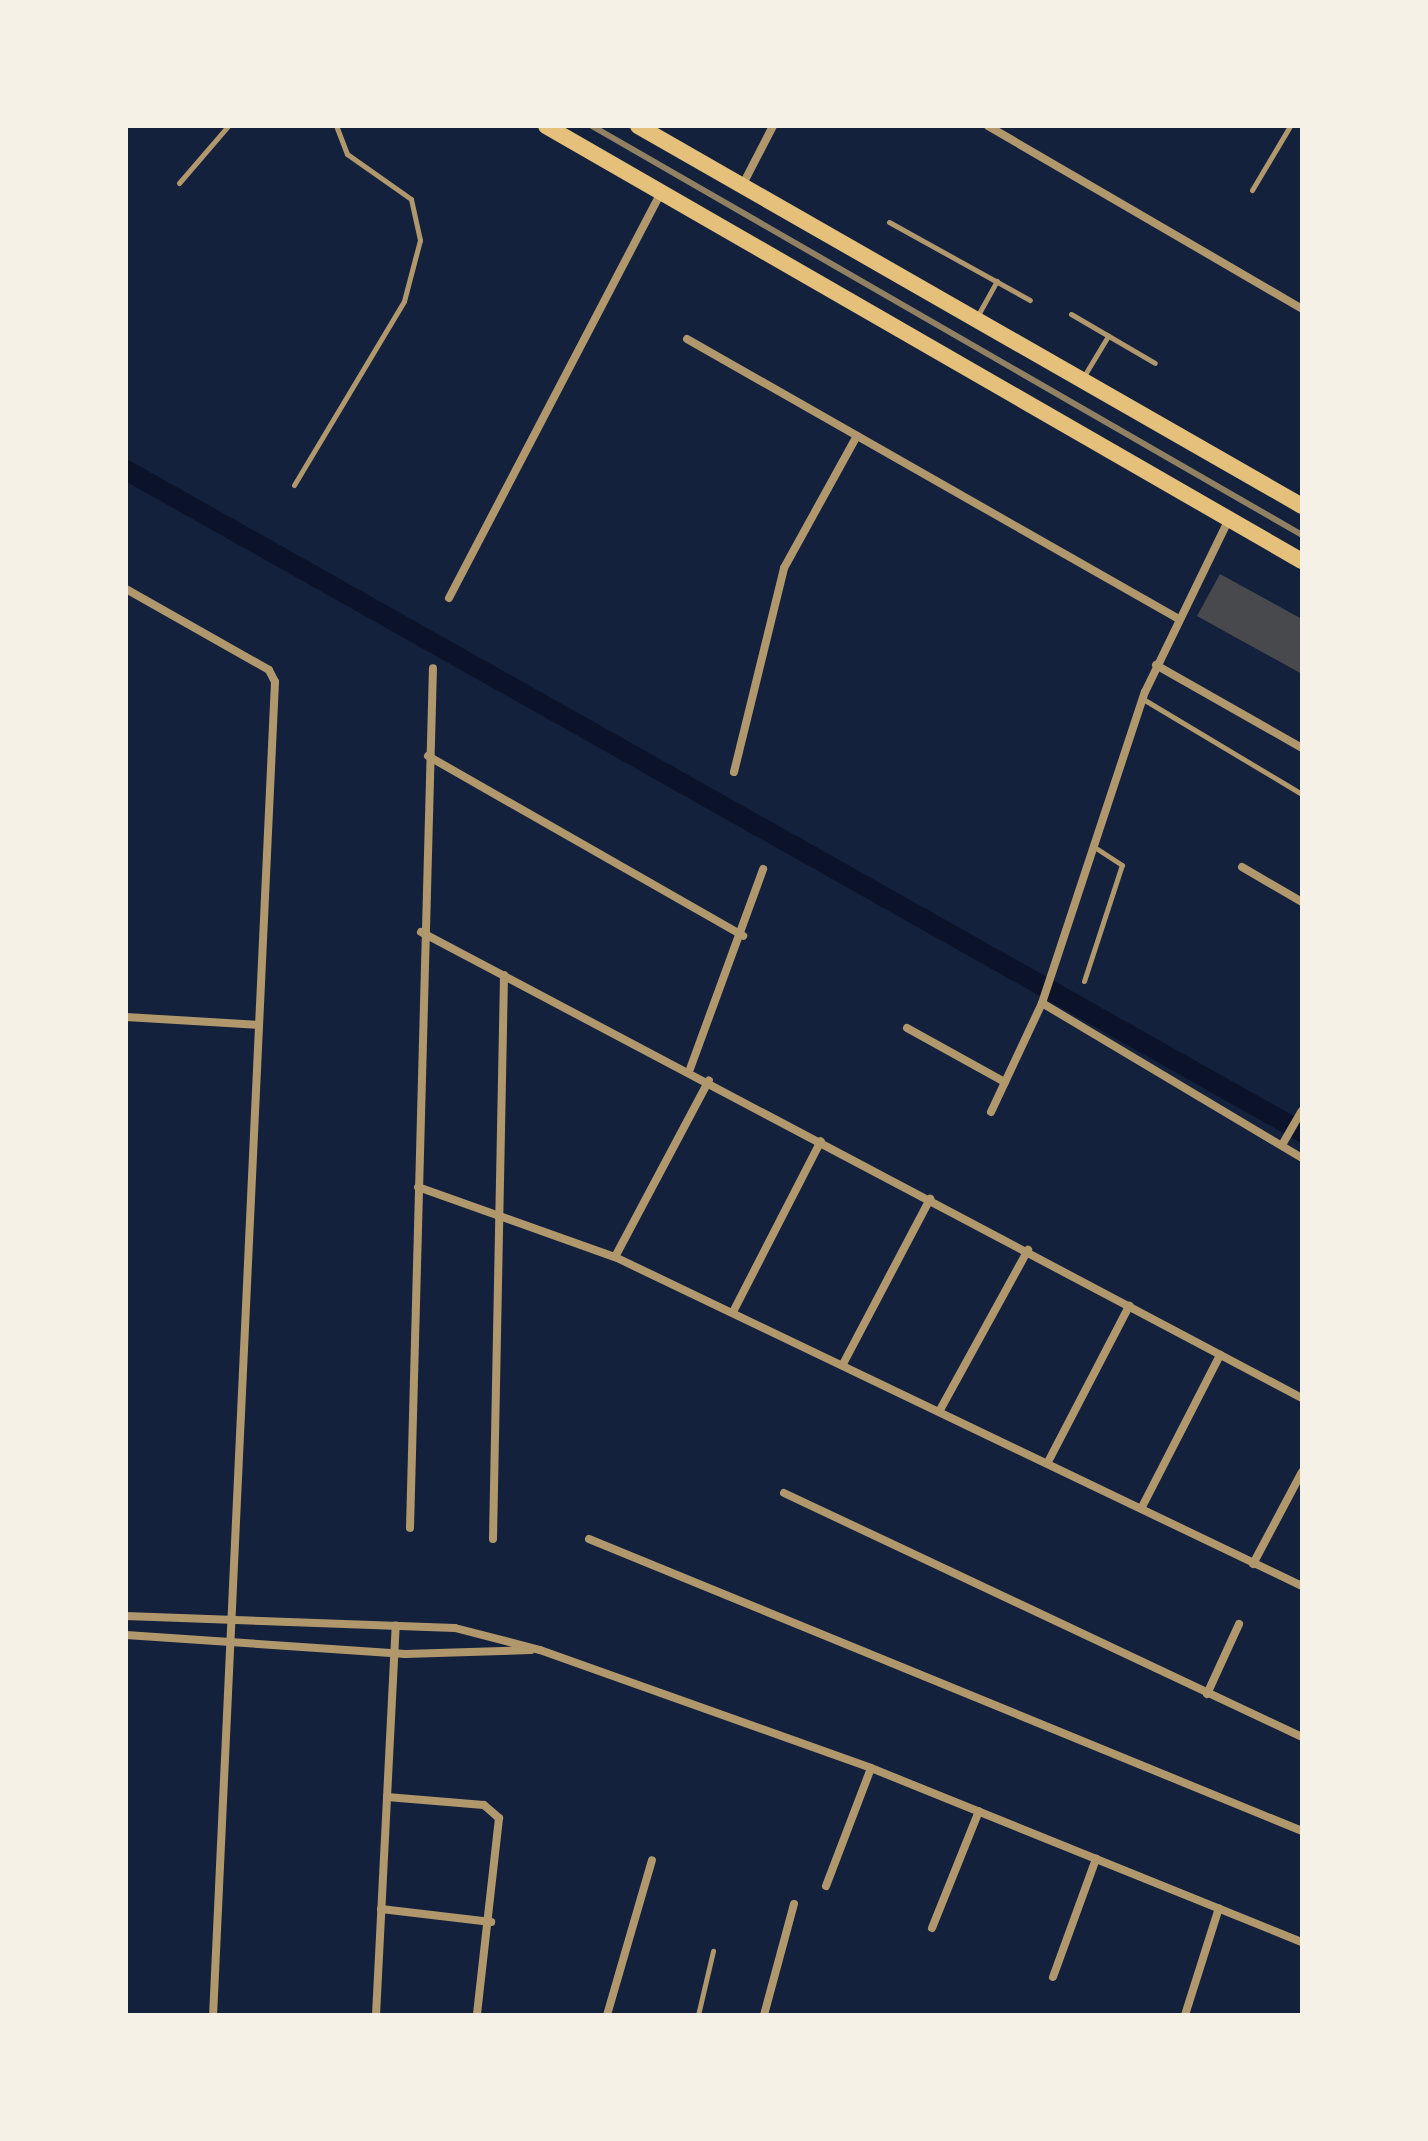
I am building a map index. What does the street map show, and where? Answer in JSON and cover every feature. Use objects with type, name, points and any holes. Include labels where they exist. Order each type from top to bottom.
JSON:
[{"type":"main road","points":[[546,126],[660,195],[1302,561]]},
{"type":"main road","points":[[638,126],[740,189],[1302,506]]},
{"type":"street","points":[[740,189],[773,126]]},
{"type":"street","points":[[988,126],[1302,309]]},
{"type":"street","points":[[449,598],[660,195]]},
{"type":"street","points":[[687,339],[1177,618]]},
{"type":"street","points":[[734,772],[784,568],[857,436]]},
{"type":"street","points":[[991,1112],[1042,1003],[1156,665],[1229,519]]},
{"type":"street","points":[[126,589],[269,670],[275,682],[231,1623],[226,1641],[213,2015]]},
{"type":"street","points":[[1156,665],[1302,748]]},
{"type":"street","points":[[410,1528],[421,932],[433,668]]},
{"type":"street","points":[[428,756],[743,936]]},
{"type":"street","points":[[1242,867],[1302,902]]},
{"type":"street","points":[[690,1069],[743,936],[763,869]]},
{"type":"street","points":[[421,932],[690,1069],[1302,1398]]},
{"type":"street","points":[[493,1539],[504,975]]},
{"type":"street","points":[[1042,1003],[1302,1158]]},
{"type":"street","points":[[126,1017],[259,1025]]},
{"type":"street","points":[[907,1028],[1005,1082]]},
{"type":"street","points":[[615,1257],[709,1080]]},
{"type":"street","points":[[1282,1145],[1301,1113]]},
{"type":"street","points":[[733,1312],[821,1141]]},
{"type":"street","points":[[418,1187],[499,1211],[615,1257],[1143,1505],[1253,1564],[1302,1586]]},
{"type":"street","points":[[843,1364],[930,1199]]},
{"type":"street","points":[[940,1410],[1028,1250]]},
{"type":"street","points":[[1049,1460],[1129,1306]]},
{"type":"street","points":[[1143,1505],[1220,1355]]},
{"type":"street","points":[[1253,1564],[1302,1472]]},
{"type":"street","points":[[784,1493],[1302,1737]]},
{"type":"street","points":[[589,1539],[1302,1831]]},
{"type":"street","points":[[126,1616],[231,1623],[455,1628],[540,1650],[871,1768],[1302,1942]]},
{"type":"street","points":[[1207,1694],[1239,1624]]},
{"type":"street","points":[[376,2015],[396,1626]]},
{"type":"street","points":[[126,1635],[395,1654],[540,1650]]},
{"type":"street","points":[[826,1886],[871,1768]]},
{"type":"street","points":[[387,1797],[493,1809],[491,1922],[477,2015]]},
{"type":"street","points":[[932,1928],[979,1811]]},
{"type":"street","points":[[1053,1977],[1096,1859]]},
{"type":"street","points":[[607,2015],[652,1860]]},
{"type":"street","points":[[764,2015],[794,1904]]},
{"type":"street","points":[[1185,2015],[1219,1908]]},
{"type":"street","points":[[381,1909],[491,1922]]},
{"type":"lane","points":[[179,183],[228,126]]},
{"type":"lane","points":[[294,485],[404,301],[420,240],[411,199],[347,154],[336,126]]},
{"type":"lane","points":[[1252,190],[1290,126]]},
{"type":"lane","points":[[889,222],[1030,300]]},
{"type":"lane","points":[[974,322],[997,281]]},
{"type":"lane","points":[[1071,314],[1155,363]]},
{"type":"lane","points":[[1080,382],[1108,336]]},
{"type":"lane","points":[[1143,698],[1302,794]]},
{"type":"lane","points":[[1084,981],[1122,865],[1093,847]]},
{"type":"lane","points":[[698,2015],[713,1951]]},
{"type":"building","points":[[1220,574],[1302,619],[1302,674],[1197,616]]},
{"type":"waterway","points":[[126,470],[1302,1132]]},
{"type":"railway","points":[[592,126],[1302,535]]}]
